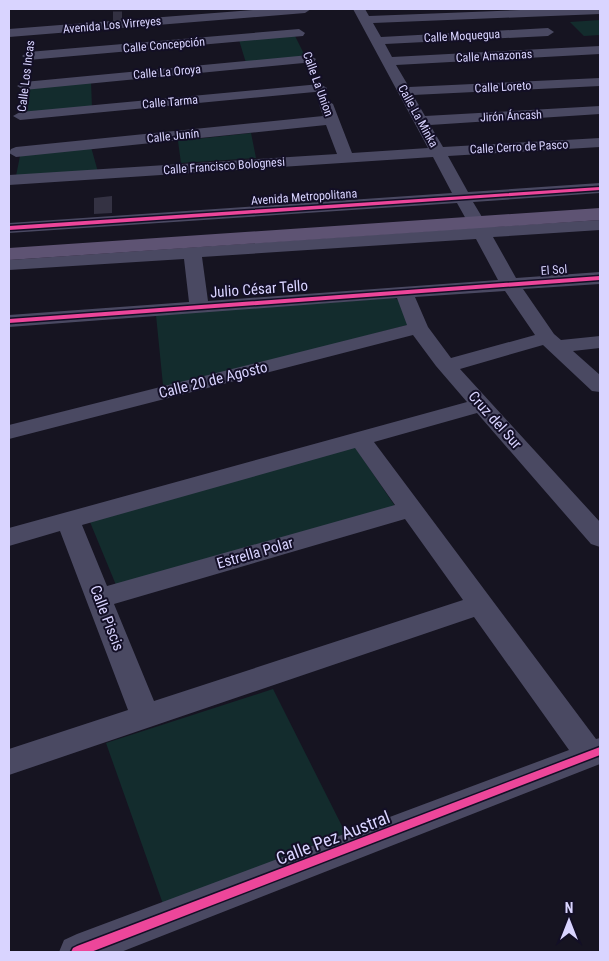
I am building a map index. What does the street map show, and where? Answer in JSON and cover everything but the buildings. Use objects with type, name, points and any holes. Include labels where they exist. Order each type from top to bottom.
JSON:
[{"type":"main road","name":"Avenida Metropolitana","points":[[9,254],[473,216],[600,200]]},
{"type":"main road","name":"Avenida Metropolitana","points":[[9,238],[473,216],[600,214]]},
{"type":"street","name":"Avenida Los Virreyes","points":[[9,33],[25,73],[119,21],[306,9]]},
{"type":"street","name":"Calle La Union","points":[[291,10],[346,159]]},
{"type":"street","points":[[363,14],[600,10]]},
{"type":"street","points":[[529,11],[592,78]]},
{"type":"street","name":"Calle La Minka","points":[[363,14],[510,284],[552,342],[600,386]]},
{"type":"street","name":"Calle Moquegua","points":[[377,41],[548,32]]},
{"type":"street","name":"Calle Concepción","points":[[25,73],[299,33]]},
{"type":"street","name":"Calle Amazonas","points":[[388,61],[600,50]]},
{"type":"street","points":[[9,84],[25,73]]},
{"type":"street","name":"Calle Tarma","points":[[25,73],[314,74]]},
{"type":"street","name":"Calle La Oroya","points":[[25,73],[314,74]]},
{"type":"street","name":"Calle Los Incas","points":[[10,180],[16,152],[25,73]]},
{"type":"street","name":"Calle Loreto","points":[[405,92],[592,78]]},
{"type":"street","name":"Jirón Áncash","points":[[421,121],[600,110]]},
{"type":"street","name":"Calle Junín","points":[[16,152],[331,120]]},
{"type":"street","name":"Calle Cerro de Pasco","points":[[438,152],[600,142]]},
{"type":"street","name":"Calle Francisco Bolognesi","points":[[10,180],[438,152]]},
{"type":"street","name":"Avenida Metropolitana","points":[[9,265],[192,253],[473,216],[600,188]]},
{"type":"street","name":"Avenida Metropolitana","points":[[9,228],[473,216],[600,225]]},
{"type":"street","points":[[192,253],[200,307]]},
{"type":"street","name":"El Sol","points":[[510,284],[600,278]]},
{"type":"street","name":"Julio César Tello","points":[[9,321],[510,284]]},
{"type":"street","name":"Cruz del Sur","points":[[404,293],[418,328],[447,366],[600,538]]},
{"type":"street","name":"Calle 20 de Agosto","points":[[9,432],[418,328]]},
{"type":"street","points":[[447,366],[552,342],[600,342]]},
{"type":"street","points":[[9,537],[481,405]]},
{"type":"street","points":[[360,438],[481,604],[595,753]]},
{"type":"street","name":"Estrella Polar","points":[[100,598],[411,509]]},
{"type":"street","name":"Calle Piscis","points":[[68,520],[145,716]]},
{"type":"street","points":[[9,762],[481,604]]},
{"type":"street","name":"Calle Pez Austral","points":[[77,952],[595,753]]},
{"type":"green space","points":[[600,20],[600,35],[584,36],[570,22]]},
{"type":"green space","points":[[295,36],[305,56],[246,63],[239,40]]},
{"type":"green space","points":[[91,81],[92,108],[26,114],[29,87]]},
{"type":"green space","points":[[251,133],[256,158],[181,163],[178,141]]},
{"type":"green space","points":[[91,147],[98,172],[16,176],[20,156]]},
{"type":"green space","points":[[394,298],[401,301],[411,324],[168,388],[163,385],[156,315]]},
{"type":"green space","points":[[355,447],[395,506],[116,585],[90,522]]},
{"type":"green space","points":[[273,689],[347,836],[163,904],[106,743]]},
{"type":"tunnel","points":[[113,18],[122,18]]},
{"type":"cycle path","points":[[9,228],[600,188]]},
{"type":"cycle path","points":[[9,321],[600,278]]},
{"type":"cycle path","points":[[77,952],[600,751]]}]
